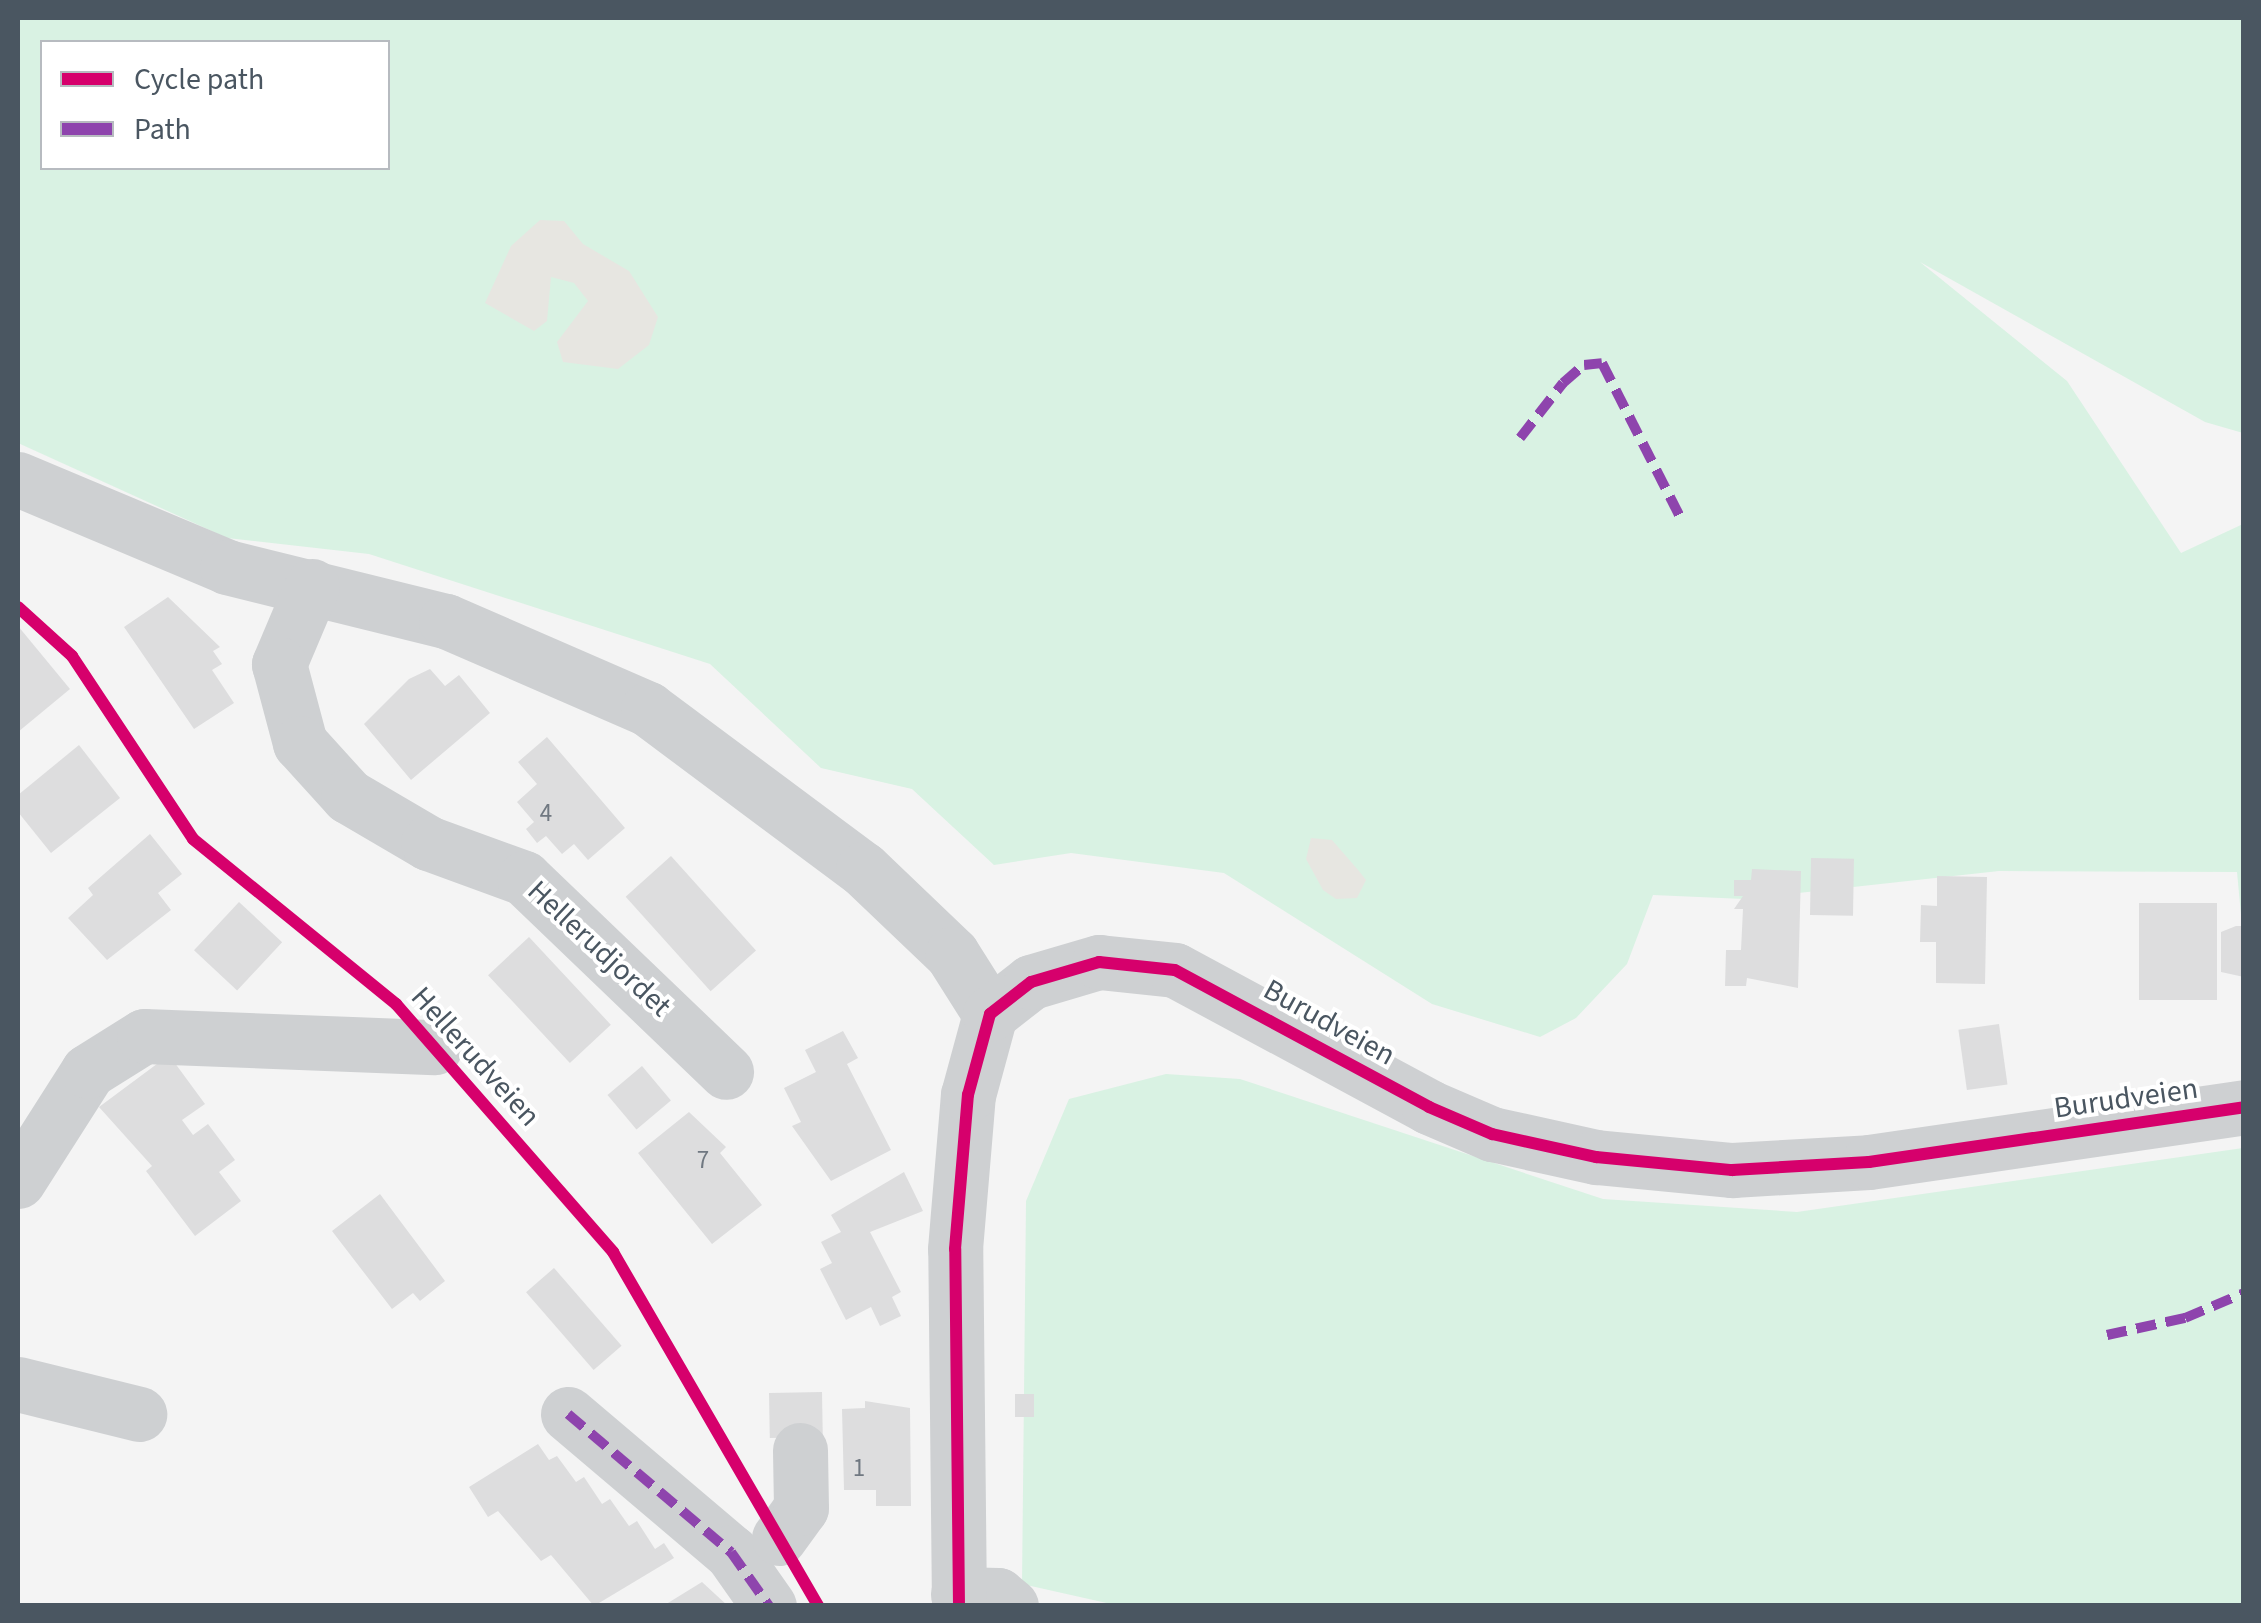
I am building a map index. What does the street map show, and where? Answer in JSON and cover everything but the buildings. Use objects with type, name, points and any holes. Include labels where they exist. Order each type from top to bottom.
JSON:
[{"type":"street","points":[[18,479],[227,567],[446,621],[648,709],[863,870],[952,954],[990,1014],[968,1095],[955,1249],[958,1600],[998,1595],[1011,1606]]},
{"type":"street","name":"Hellerudjordet","points":[[312,586],[279,664],[300,743],[348,796],[428,843],[524,878],[726,1072]]},
{"type":"street","name":"Burudveien","points":[[990,1014],[1030,982],[1099,962],[1175,970],[1492,1134],[1596,1157],[1732,1170],[1870,1162],[2244,1108]]},
{"type":"street","points":[[18,1181],[88,1071],[144,1036],[435,1048]]},
{"type":"street","points":[[18,1384],[139,1414]]},
{"type":"street","points":[[568,1414],[731,1552],[769,1606]]},
{"type":"street","points":[[779,1538],[801,1508],[800,1450]]},
{"type":"green space","points":[[18,18],[2243,18],[2243,433],[2205,422],[1920,262],[2067,381],[2181,553],[2243,524],[2243,936],[2237,872],[1999,871],[1744,899],[1653,895],[1627,964],[1576,1018],[1540,1037],[1432,1004],[1224,873],[1071,853],[994,865],[912,789],[821,768],[710,664],[369,554],[227,538],[18,443]]},
{"type":"green space","points":[[1166,1074],[1240,1079],[1603,1199],[1797,1212],[2243,1148],[2243,1605],[1120,1606],[1022,1584],[1026,1201],[1069,1099]]},
{"type":"sand","points":[[540,220],[564,221],[583,244],[629,271],[658,317],[649,345],[618,369],[563,362],[557,342],[588,301],[574,283],[551,277],[547,321],[534,331],[485,303],[511,246]]},
{"type":"sand","points":[[1311,838],[1332,840],[1366,880],[1357,898],[1336,899],[1323,890],[1306,859]]},
{"type":"marked path","points":[[1520,438],[1563,383],[1584,365],[1602,363],[1680,517]]},
{"type":"marked path","points":[[2107,1335],[2185,1318],[2244,1293]]},
{"type":"marked path","points":[[568,1414],[731,1552],[769,1606]]},
{"type":"cycle path","name":"Hellerudveien","points":[[18,607],[72,656],[193,839],[396,1004],[613,1252],[818,1606]]},
{"type":"cycle path","points":[[959,1606],[955,1249],[968,1095],[990,1014],[1031,982],[1099,962],[1175,970],[1429,1107],[1492,1134],[1596,1157],[1732,1170],[1869,1162],[2244,1107]]}]
